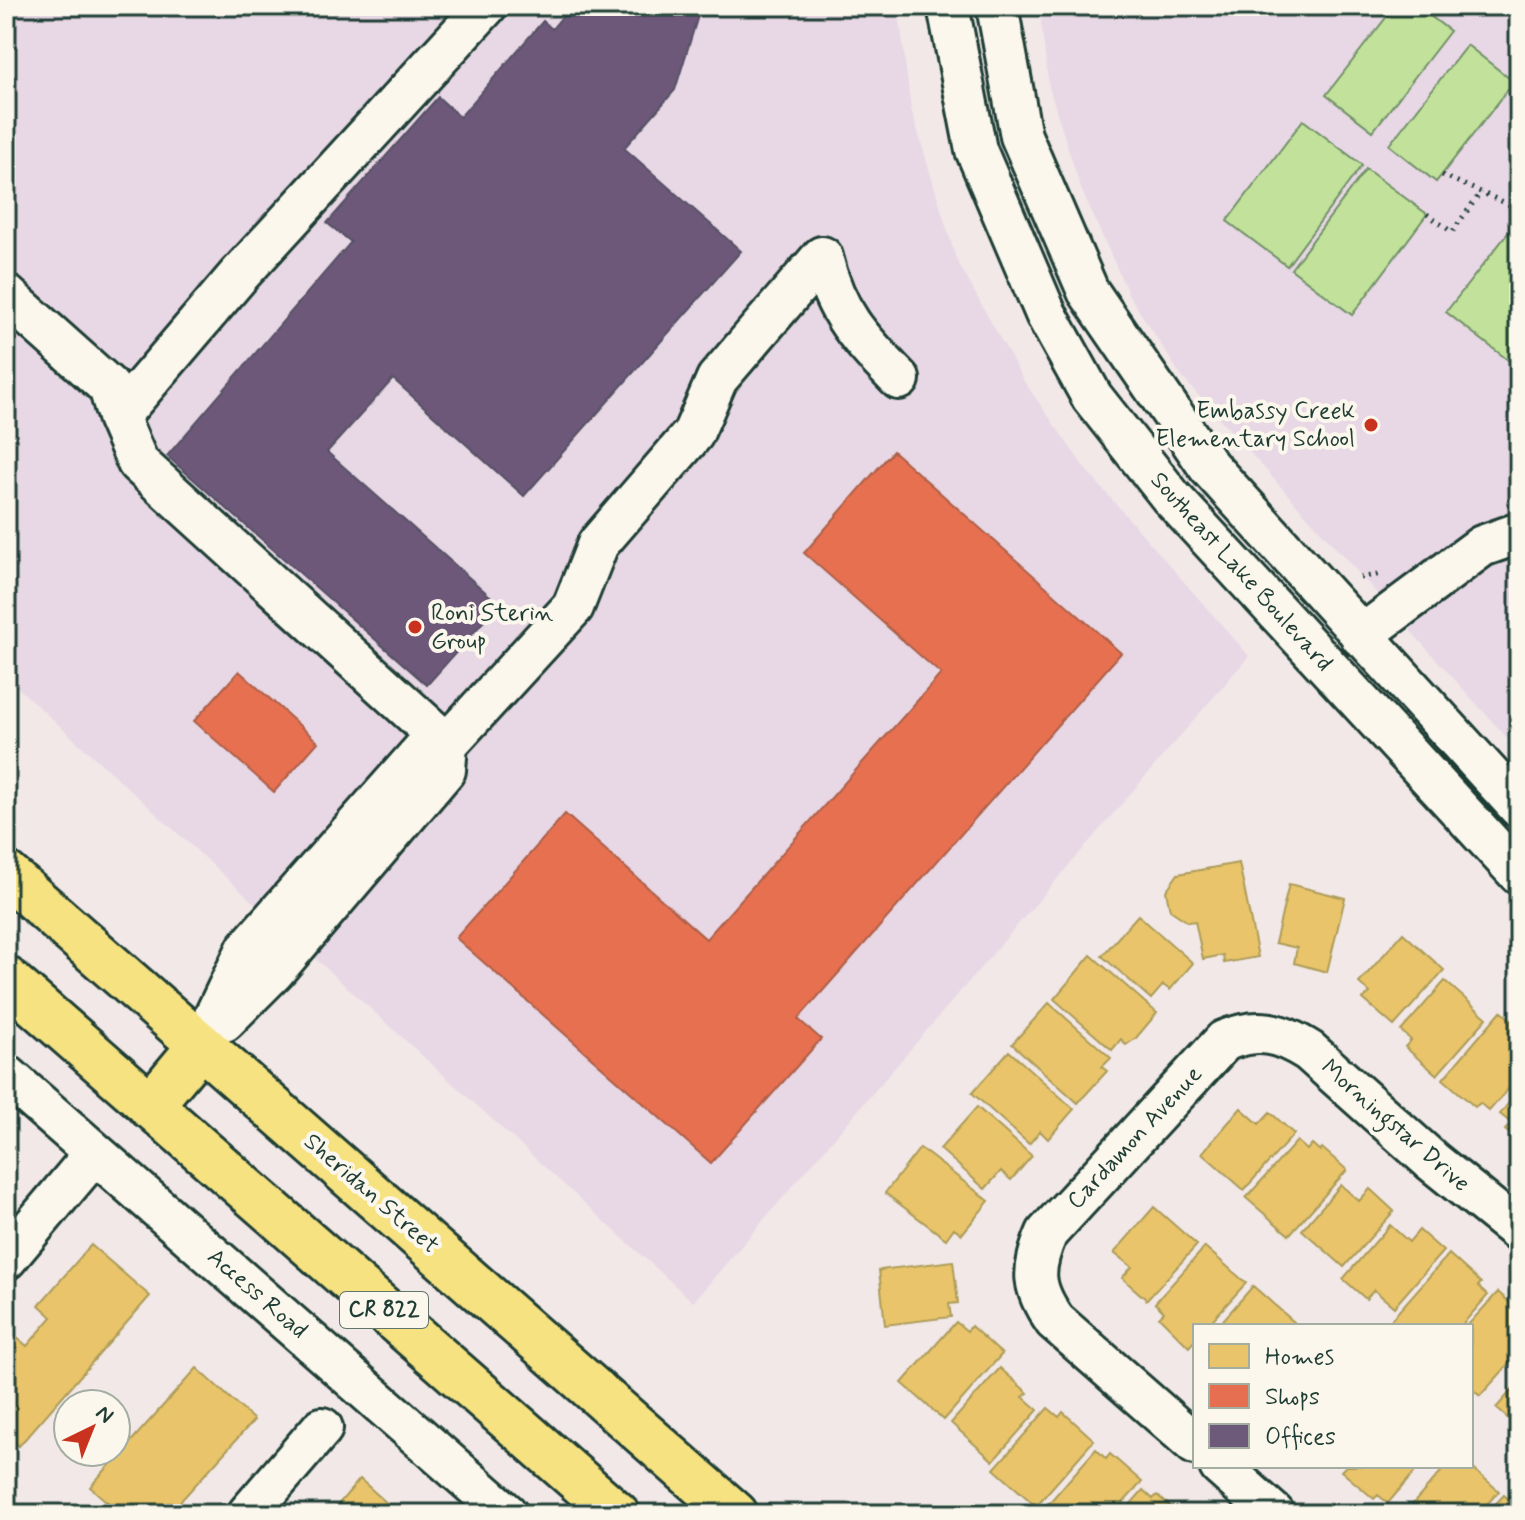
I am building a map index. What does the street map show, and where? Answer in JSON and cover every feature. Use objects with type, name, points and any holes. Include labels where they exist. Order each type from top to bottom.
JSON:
[{"type":"main road","name":"Sheridan Street","points":[[6,874],[735,1514]]},
{"type":"main road","name":"CR 822","points":[[6,979],[617,1514]]},
{"type":"main road","points":[[150,1106],[201,1045]]},
{"type":"street","name":"Southeast Lake Boulevard","points":[[948,6],[976,150],[1046,314],[1092,397],[1181,508],[1519,874]]},
{"type":"street","name":"Southeast Lake Boulevard","points":[[997,6],[1021,136],[1088,291],[1209,467],[1519,807]]},
{"type":"street","points":[[118,417],[239,275],[482,8]]},
{"type":"street","points":[[201,1045],[274,971],[445,770],[447,744],[573,607],[598,544],[693,434],[717,379],[822,257],[830,292],[855,334],[899,379]]},
{"type":"street","points":[[6,295],[109,387],[138,463],[447,744]]},
{"type":"street","points":[[1361,636],[1482,546],[1517,537]]},
{"type":"street","name":"Morningstar Drive","points":[[1266,1032],[1286,1036],[1309,1051],[1432,1161],[1519,1231]]},
{"type":"street","name":"Cardamon Avenue","points":[[1193,1442],[1055,1321],[1039,1297],[1036,1276],[1038,1255],[1047,1233],[1224,1041],[1244,1033],[1266,1032]]},
{"type":"street","name":"Access Road","points":[[6,1075],[507,1514]]},
{"type":"street","points":[[6,1259],[95,1153]]},
{"type":"street","points":[[248,1514],[322,1428]]},
{"type":"street","points":[[1222,1468],[1274,1514]]},
{"type":"path","points":[[1442,175],[1519,209]]},
{"type":"path","points":[[1427,214],[1452,232],[1481,192]]},
{"type":"shaded area","points":[[6,6],[898,6],[911,109],[956,259],[1025,383],[1086,470],[1249,656],[693,1302],[6,677]]},
{"type":"shaded area","name":"Embassy Creek Elementary School","points":[[1039,6],[1519,6],[1519,751],[1182,377],[1129,295],[1081,189],[1049,87]]},
{"type":"green space","points":[[1395,6],[1417,6],[1450,31],[1373,131],[1326,95]]},
{"type":"green space","points":[[1467,45],[1514,82],[1436,182],[1389,145]]},
{"type":"green space","points":[[1303,120],[1362,165],[1287,266],[1227,221]]},
{"type":"green space","points":[[1366,169],[1427,214],[1352,315],[1291,269]]},
{"type":"green space","points":[[1519,219],[1519,365],[1517,367],[1446,312]]},
{"type":"building: Homes","points":[[1239,863],[1258,957],[1224,963],[1223,955],[1203,959],[1195,921],[1188,922],[1170,910],[1166,891],[1178,874]]},
{"type":"building: Homes","points":[[1289,884],[1345,898],[1327,972],[1294,963],[1297,948],[1275,943]]},
{"type":"building: Homes","points":[[1138,915],[1193,963],[1170,990],[1163,985],[1151,999],[1102,956]]},
{"type":"building: Homes","points":[[1403,933],[1444,970],[1394,1026],[1363,999],[1370,993],[1359,983]]},
{"type":"building: Homes","points":[[1091,955],[1157,1013],[1136,1038],[1126,1045],[1121,1039],[1112,1050],[1054,999]]},
{"type":"building: Homes","points":[[1445,981],[1487,1018],[1437,1075],[1405,1047],[1411,1040],[1401,1031]]},
{"type":"building: Homes","points":[[1049,1003],[1111,1058],[1102,1067],[1107,1071],[1078,1103],[1012,1044]]},
{"type":"building: Homes","points":[[1501,1011],[1519,1027],[1519,1077],[1489,1111],[1480,1103],[1475,1107],[1443,1079]]},
{"type":"building: Homes","points":[[1009,1051],[1074,1109],[1048,1139],[1040,1131],[1029,1144],[972,1093]]},
{"type":"building: Homes","points":[[1519,1090],[1519,1141],[1505,1130],[1511,1123],[1500,1114]]},
{"type":"building: Homes","points":[[977,1107],[1032,1156],[1011,1180],[1001,1171],[985,1189],[940,1149]]},
{"type":"building: Homes","points":[[1241,1108],[1259,1124],[1270,1112],[1294,1134],[1244,1190],[1202,1153]]},
{"type":"building: Homes","points":[[1297,1141],[1307,1150],[1312,1144],[1320,1151],[1322,1148],[1347,1170],[1289,1235],[1246,1198]]},
{"type":"building: Homes","points":[[920,1148],[989,1201],[962,1234],[954,1228],[946,1239],[885,1193]]},
{"type":"building: Homes","points":[[1341,1185],[1359,1201],[1370,1189],[1394,1211],[1344,1267],[1302,1230]]},
{"type":"building: Homes","points":[[1154,1207],[1197,1245],[1147,1300],[1122,1278],[1132,1267],[1114,1253]]},
{"type":"building: Homes","points":[[1390,1225],[1409,1242],[1419,1230],[1443,1251],[1394,1307],[1374,1290],[1366,1299],[1343,1279]]},
{"type":"building: Homes","points":[[91,1245],[150,1296],[70,1388],[52,1388],[52,1408],[19,1446],[6,1435],[6,1346],[15,1336],[27,1346],[52,1317],[39,1305]]},
{"type":"building: Homes","points":[[1205,1247],[1246,1283],[1209,1324],[1193,1324],[1193,1342],[1189,1347],[1159,1317],[1164,1312],[1155,1303]]},
{"type":"building: Homes","points":[[1449,1254],[1481,1283],[1478,1286],[1488,1295],[1463,1324],[1393,1324],[1390,1321]]},
{"type":"building: Homes","points":[[953,1261],[958,1303],[949,1304],[951,1317],[885,1325],[879,1270]]},
{"type":"building: Homes","points":[[1253,1286],[1295,1323],[1294,1324],[1220,1324]]},
{"type":"building: Homes","points":[[1498,1292],[1519,1311],[1519,1353],[1480,1396],[1473,1390],[1473,1324],[1469,1324]]},
{"type":"building: Homes","points":[[956,1322],[967,1331],[971,1326],[1002,1354],[944,1420],[902,1383]]},
{"type":"building: Homes","points":[[197,1368],[254,1420],[169,1514],[121,1514],[90,1487],[107,1468],[132,1468],[132,1440]]},
{"type":"building: Homes","points":[[1000,1368],[1028,1393],[1023,1397],[1038,1410],[993,1461],[951,1423]]},
{"type":"building: Homes","points":[[1519,1382],[1519,1428],[1496,1408]]},
{"type":"building: Homes","points":[[1048,1408],[1059,1417],[1063,1412],[1094,1440],[1036,1506],[994,1469]]},
{"type":"building: Homes","points":[[1096,1449],[1106,1459],[1110,1454],[1142,1482],[1113,1514],[1045,1514],[1042,1511]]},
{"type":"building: Homes","points":[[1344,1468],[1418,1468],[1388,1503],[1378,1495],[1374,1499],[1341,1471]]},
{"type":"building: Homes","points":[[1444,1468],[1472,1468],[1499,1491],[1478,1514],[1404,1514]]},
{"type":"building: Homes","points":[[360,1479],[399,1514],[330,1514]]},
{"type":"building: Homes","points":[[1143,1490],[1153,1499],[1157,1495],[1179,1514],[1122,1514]]},
{"type":"building: Homes","points":[[1504,1495],[1519,1508],[1519,1514],[1486,1514]]},
{"type":"building: Shops","points":[[893,451],[1121,653],[798,1019],[821,1039],[711,1163],[456,938],[565,814],[706,939],[941,674],[804,553]]},
{"type":"building: Shops","points":[[239,671],[318,742],[274,792],[194,721]]},
{"type":"building: Offices","points":[[571,6],[701,6],[675,90],[624,148],[741,251],[524,496],[393,379],[327,452],[499,604],[427,685],[167,456],[351,242],[327,223],[438,97],[460,117],[543,21],[552,29]]},
{"type":"place","name":"Embassy Creek Elementary School","points":[[1371,425]]},
{"type":"place","name":"Roni Sterin Group","points":[[415,627]]}]
